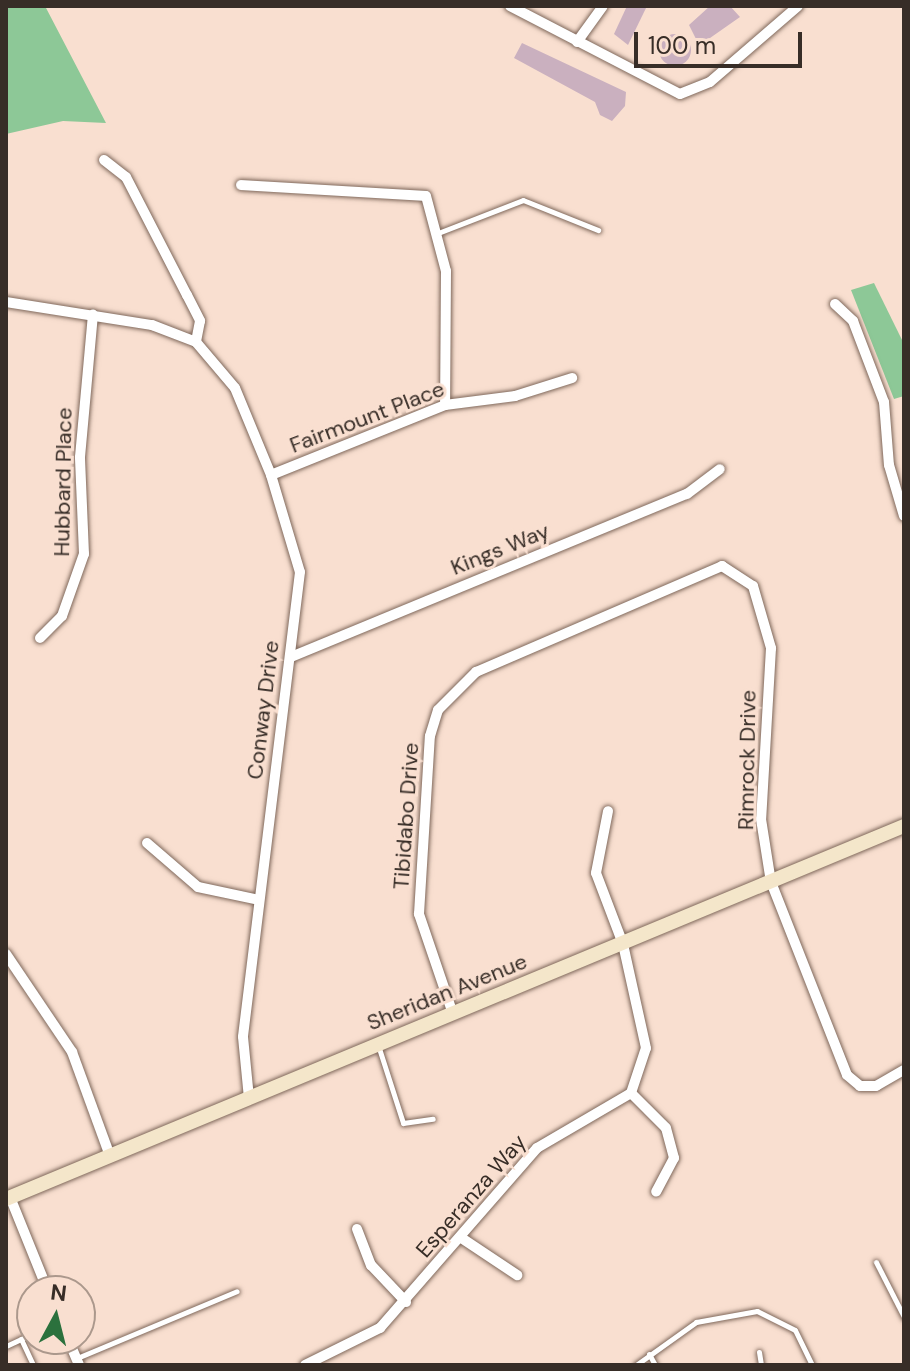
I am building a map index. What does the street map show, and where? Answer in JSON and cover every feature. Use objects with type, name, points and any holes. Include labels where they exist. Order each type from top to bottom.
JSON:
[{"type":"street","points":[[510,6],[680,94],[710,82],[798,6]]},
{"type":"street","points":[[577,42],[603,6]]},
{"type":"street","points":[[6,302],[152,325],[200,346],[200,321],[187,295],[126,177],[104,160]]},
{"type":"street","points":[[241,185],[412,192],[434,208],[446,271],[445,405]]},
{"type":"street","points":[[835,304],[853,321],[884,402],[903,512]]},
{"type":"street","name":"Hubbard Place","points":[[40,638],[62,616],[84,554],[80,457],[93,315]]},
{"type":"street","name":"Conway Drive","points":[[200,346],[235,388],[271,475],[300,572],[243,1037],[249,1098]]},
{"type":"street","name":"Fairmount Place","points":[[271,475],[445,405],[515,396],[572,378]]},
{"type":"street","name":"Kings Way","points":[[291,657],[687,494],[720,469]]},
{"type":"street","name":"Rimrock Drive","points":[[691,584],[722,566],[738,570],[753,586],[771,648],[761,819],[771,882],[847,1075],[860,1086],[876,1086],[904,1070]]},
{"type":"street","name":"Tibidabo Drive","points":[[453,1014],[419,914],[438,710],[476,672],[691,584]]},
{"type":"street","points":[[608,811],[596,873],[623,944],[646,1048],[631,1093],[666,1128],[674,1158],[656,1192]]},
{"type":"street","name":"Sheridan Avenue","points":[[8,1198],[904,826]]},
{"type":"street","points":[[147,843],[198,887],[259,900]]},
{"type":"street","points":[[6,954],[72,1052],[110,1156]]},
{"type":"street","name":"Esperanza Way","points":[[305,1365],[380,1328],[406,1302],[537,1148],[631,1093]]},
{"type":"street","points":[[8,1198],[41,1275]]},
{"type":"street","points":[[357,1229],[371,1265],[406,1302]]},
{"type":"street","points":[[460,1237],[517,1275]]},
{"type":"lane","points":[[438,233],[523,200],[598,230]]},
{"type":"lane","points":[[378,1044],[403,1123],[433,1119]]},
{"type":"lane","points":[[876,1262],[904,1317]]},
{"type":"lane","points":[[77,1362],[237,1291]]},
{"type":"lane","points":[[636,1365],[696,1322],[757,1311],[780,1316],[795,1330],[812,1365]]},
{"type":"lane","points":[[759,1352],[761,1365]]},
{"type":"lane","points":[[649,1354],[655,1365]]},
{"type":"green space","points":[[6,6],[45,6],[106,123],[63,121],[6,134]]},
{"type":"green space","points":[[874,283],[904,344],[904,396],[894,399],[851,290]]},
{"type":"building","points":[[627,6],[647,6],[628,45],[614,34]]},
{"type":"building","points":[[710,6],[730,6],[740,17],[710,38],[714,43],[703,53],[689,25]]},
{"type":"building","points":[[675,34],[686,39],[691,50],[686,61],[675,66],[664,61],[659,50],[664,39]]},
{"type":"building","points":[[522,43],[626,92],[625,106],[612,121],[600,115],[595,102],[514,58]]}]
